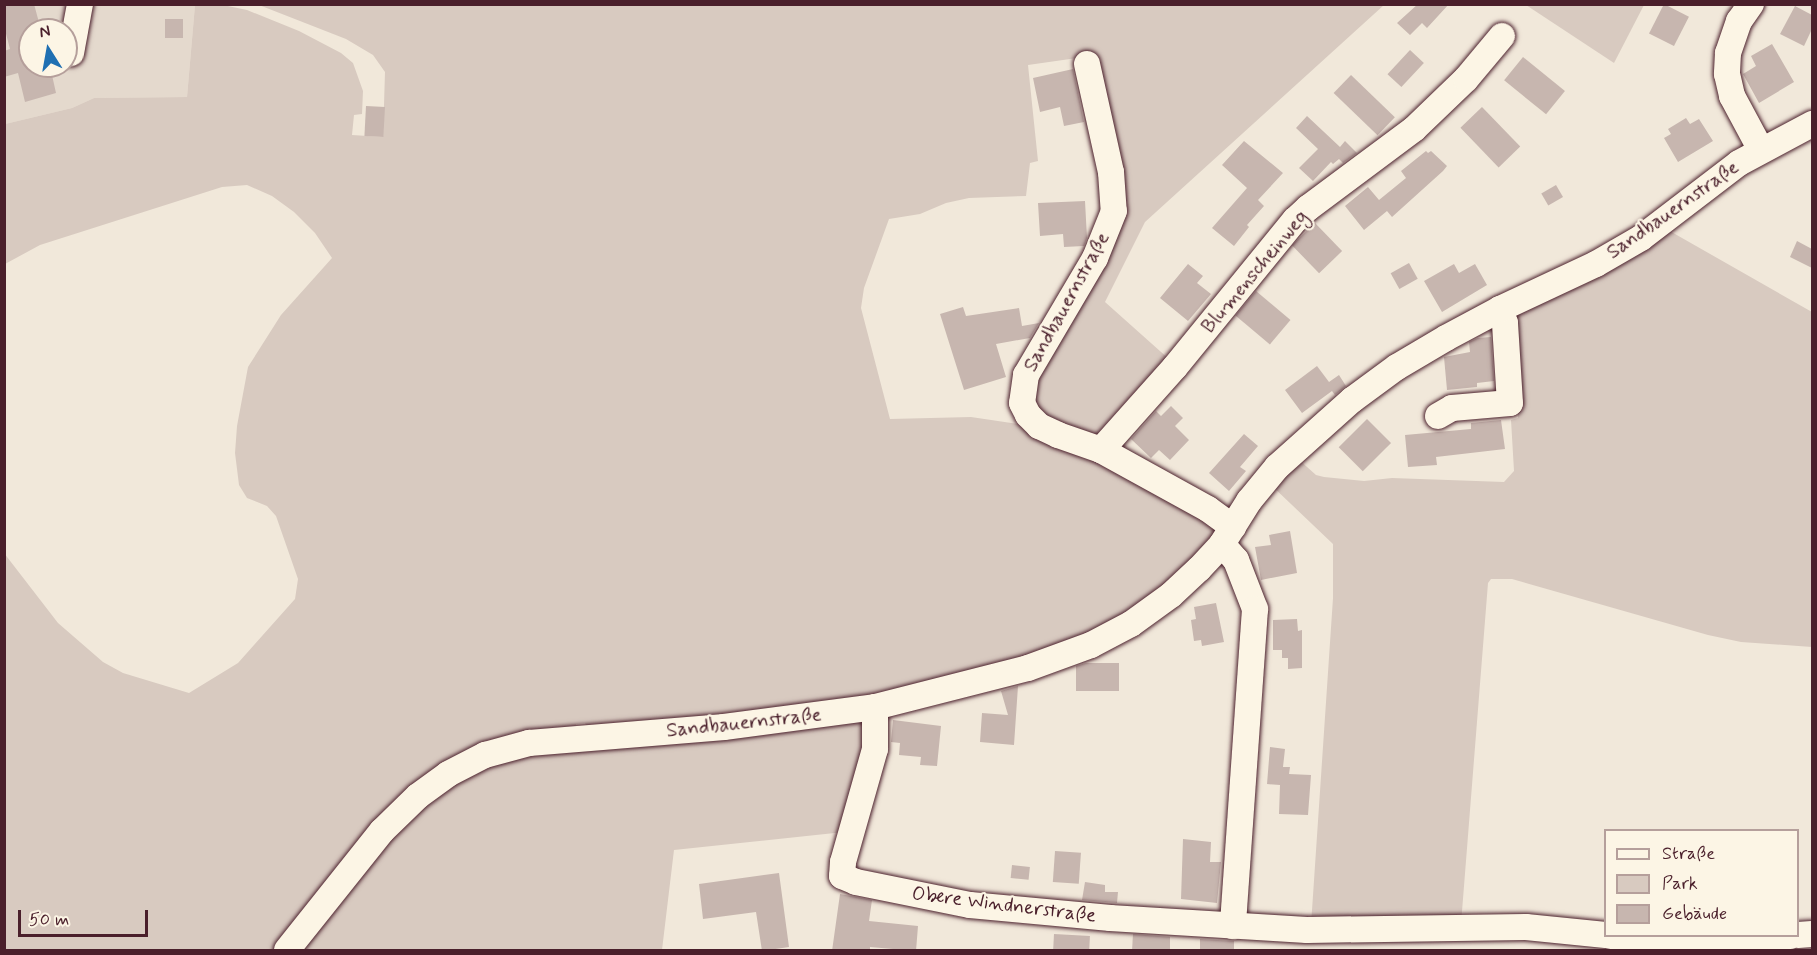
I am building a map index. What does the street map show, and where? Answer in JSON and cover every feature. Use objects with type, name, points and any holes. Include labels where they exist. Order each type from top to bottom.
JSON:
[{"type":"street","points":[[1751,4],[1735,32],[1728,53],[1727,74],[1732,96],[1761,150]]},
{"type":"street","name":"Blumenscheinweg","points":[[1101,450],[1111,435],[1175,367],[1295,220],[1414,129],[1466,79],[1502,36]]},
{"type":"street","name":"Sandbauernstraße","points":[[1087,64],[1111,172],[1114,211],[1095,258],[1026,375],[1022,403],[1028,415],[1039,426],[1101,450],[1208,509],[1227,535]]},
{"type":"street","name":"Sandbauernstraße","points":[[286,951],[382,831],[418,796],[448,774],[485,755],[529,743],[724,727],[875,707],[1028,668],[1091,645],[1131,624],[1171,595],[1227,535],[1277,467],[1352,400],[1397,367],[1500,309],[1596,264],[1641,238],[1739,163],[1812,124]]},
{"type":"street","points":[[1438,417],[1452,408],[1510,402],[1505,322],[1500,309]]},
{"type":"street","points":[[1227,535],[1255,609],[1233,926]]},
{"type":"street","name":"Obere Windnerstraße","points":[[875,707],[875,749],[843,862],[842,876],[878,887],[970,905],[1233,926],[1307,930],[1526,927],[1604,935]]},
{"type":"street","points":[[1617,937],[1643,941],[1761,937]]},
{"type":"shaded area","points":[[4,5],[195,5],[187,97],[94,98],[72,108],[5,124]]},
{"type":"green space","points":[[195,5],[223,5],[247,10],[299,31],[341,53],[353,63],[363,91],[362,114],[354,115],[352,135],[383,137],[385,72],[373,55],[346,39],[259,5],[1384,5],[1145,222],[1105,302],[1170,360],[1098,438],[1063,431],[1026,397],[1108,242],[1104,89],[1098,55],[1028,65],[1038,161],[1030,163],[1026,196],[969,198],[946,203],[920,214],[889,219],[864,288],[861,308],[890,419],[971,417],[1031,426],[1210,517],[1216,532],[1147,606],[1044,655],[871,701],[588,729],[585,723],[576,724],[575,729],[472,753],[276,950],[5,950],[4,553],[58,623],[103,662],[123,673],[189,693],[238,663],[295,599],[298,579],[276,516],[267,506],[247,498],[239,485],[235,453],[237,426],[248,367],[281,315],[332,258],[315,233],[294,212],[272,196],[247,185],[222,187],[40,245],[5,264],[5,124],[72,108],[94,98],[187,97]]},
{"type":"green space","points":[[1526,5],[1644,5],[1614,63]]},
{"type":"green space","points":[[1668,230],[1812,312],[1812,647],[1741,642],[1708,635],[1512,579],[1491,579],[1488,583],[1461,924],[1311,925],[1333,598],[1333,544],[1271,485],[1297,458],[1316,475],[1324,477],[1364,481],[1392,478],[1504,482],[1514,471],[1511,420],[1518,418],[1511,318]]},
{"type":"green space","points":[[859,721],[870,733],[844,832],[674,850],[662,950],[296,950],[333,901],[440,787],[512,754]]},
{"type":"building","points":[[4,4],[34,4],[38,18],[18,18],[18,73],[4,77],[4,51],[10,49],[4,26]]},
{"type":"building","points":[[1418,4],[1449,4],[1427,28],[1422,23],[1410,35],[1397,23]]},
{"type":"building","points":[[1664,4],[1689,17],[1674,46],[1649,33]]},
{"type":"building","points":[[1795,6],[1812,15],[1812,29],[1804,46],[1780,34]]},
{"type":"building","points":[[165,19],[183,19],[183,38],[165,38]]},
{"type":"building","points":[[1772,44],[1794,82],[1759,103],[1743,74],[1756,66],[1751,56]]},
{"type":"building","points":[[1410,50],[1424,63],[1401,87],[1387,74]]},
{"type":"building","points":[[1523,57],[1565,91],[1546,114],[1504,80]]},
{"type":"building","points":[[1073,69],[1084,122],[1064,126],[1060,107],[1040,112],[1033,78]]},
{"type":"building","points":[[1351,75],[1395,117],[1378,135],[1334,93]]},
{"type":"building","points":[[19,78],[53,78],[56,93],[25,102]]},
{"type":"building","points":[[366,106],[385,107],[383,137],[364,136]]},
{"type":"building","points":[[1482,107],[1520,147],[1499,167],[1460,128]]},
{"type":"building","points":[[1307,116],[1340,147],[1345,141],[1357,153],[1343,163],[1339,159],[1333,164],[1331,162],[1313,181],[1299,168],[1318,149],[1296,128]]},
{"type":"building","points":[[1686,118],[1690,124],[1699,119],[1713,141],[1678,162],[1664,138],[1671,134],[1668,129]]},
{"type":"building","points":[[1244,141],[1283,173],[1258,200],[1264,206],[1247,225],[1249,227],[1234,246],[1212,228],[1247,188],[1222,165]]},
{"type":"building","points":[[1426,151],[1428,153],[1431,151],[1447,166],[1392,217],[1387,211],[1364,230],[1345,206],[1368,187],[1379,200],[1406,178],[1401,171]]},
{"type":"building","points":[[1556,185],[1563,197],[1548,206],[1541,194]]},
{"type":"building","points":[[1085,201],[1087,238],[1084,246],[1064,247],[1063,234],[1040,236],[1038,203]]},
{"type":"building","points":[[1315,223],[1342,251],[1319,273],[1292,245]]},
{"type":"building","points":[[1797,241],[1812,249],[1812,268],[1790,257]]},
{"type":"building","points":[[1409,263],[1418,279],[1399,289],[1391,273]]},
{"type":"building","points":[[1188,264],[1203,276],[1197,283],[1211,294],[1188,321],[1160,298]]},
{"type":"building","points":[[1454,264],[1459,273],[1475,264],[1487,285],[1442,312],[1424,281]]},
{"type":"building","points":[[1256,291],[1290,320],[1270,344],[1235,316]]},
{"type":"building","points":[[963,307],[966,316],[1019,308],[1022,326],[1039,323],[1030,338],[996,344],[1006,377],[964,390],[940,314]]},
{"type":"building","points":[[1491,337],[1494,381],[1477,383],[1477,387],[1447,390],[1444,357],[1470,352],[1469,342],[1478,338]]},
{"type":"building","points":[[1317,366],[1329,382],[1339,375],[1346,386],[1335,395],[1332,391],[1302,413],[1285,390]]},
{"type":"building","points":[[1171,406],[1183,418],[1175,426],[1189,440],[1170,460],[1159,450],[1151,458],[1131,439],[1156,411],[1161,416]]},
{"type":"building","points":[[1367,419],[1391,443],[1363,471],[1339,447]]},
{"type":"building","points":[[1501,420],[1505,449],[1436,457],[1437,465],[1408,467],[1405,435],[1471,429],[1471,423]]},
{"type":"building","points":[[1244,434],[1258,446],[1240,467],[1246,471],[1229,491],[1209,473]]},
{"type":"building","points":[[1290,531],[1297,573],[1261,580],[1255,547],[1271,545],[1269,535]]},
{"type":"building","points":[[1216,603],[1224,642],[1202,646],[1201,640],[1194,641],[1191,620],[1196,619],[1194,607]]},
{"type":"building","points":[[1297,619],[1298,631],[1302,630],[1302,668],[1288,669],[1288,658],[1282,658],[1282,650],[1273,650],[1273,620]]},
{"type":"building","points":[[1086,663],[1119,663],[1119,691],[1076,691],[1076,666]]},
{"type":"building","points":[[1018,686],[1014,745],[980,742],[982,713],[1008,715],[1001,691]]},
{"type":"building","points":[[893,720],[941,726],[937,766],[920,765],[921,757],[899,755],[900,743],[891,742]]},
{"type":"building","points":[[1270,747],[1285,749],[1283,767],[1290,767],[1289,774],[1311,775],[1308,815],[1279,814],[1280,785],[1267,784]]},
{"type":"building","points":[[1183,839],[1211,842],[1210,862],[1221,862],[1217,903],[1181,899]]},
{"type":"building","points":[[1055,851],[1081,853],[1079,884],[1053,882]]},
{"type":"building","points":[[1012,865],[1030,867],[1029,880],[1011,878]]},
{"type":"building","points":[[779,873],[789,947],[762,951],[756,912],[703,919],[699,884]]},
{"type":"building","points":[[1085,882],[1105,885],[1105,892],[1118,892],[1117,903],[1082,900]]},
{"type":"building","points":[[840,894],[872,900],[869,921],[918,926],[916,951],[870,947],[870,951],[832,951]]},
{"type":"building","points":[[1054,934],[1090,936],[1089,950],[1053,950]]},
{"type":"building","points":[[1133,934],[1170,937],[1170,951],[1132,951]]},
{"type":"building","points":[[1200,939],[1234,941],[1234,951],[1200,951]]}]
